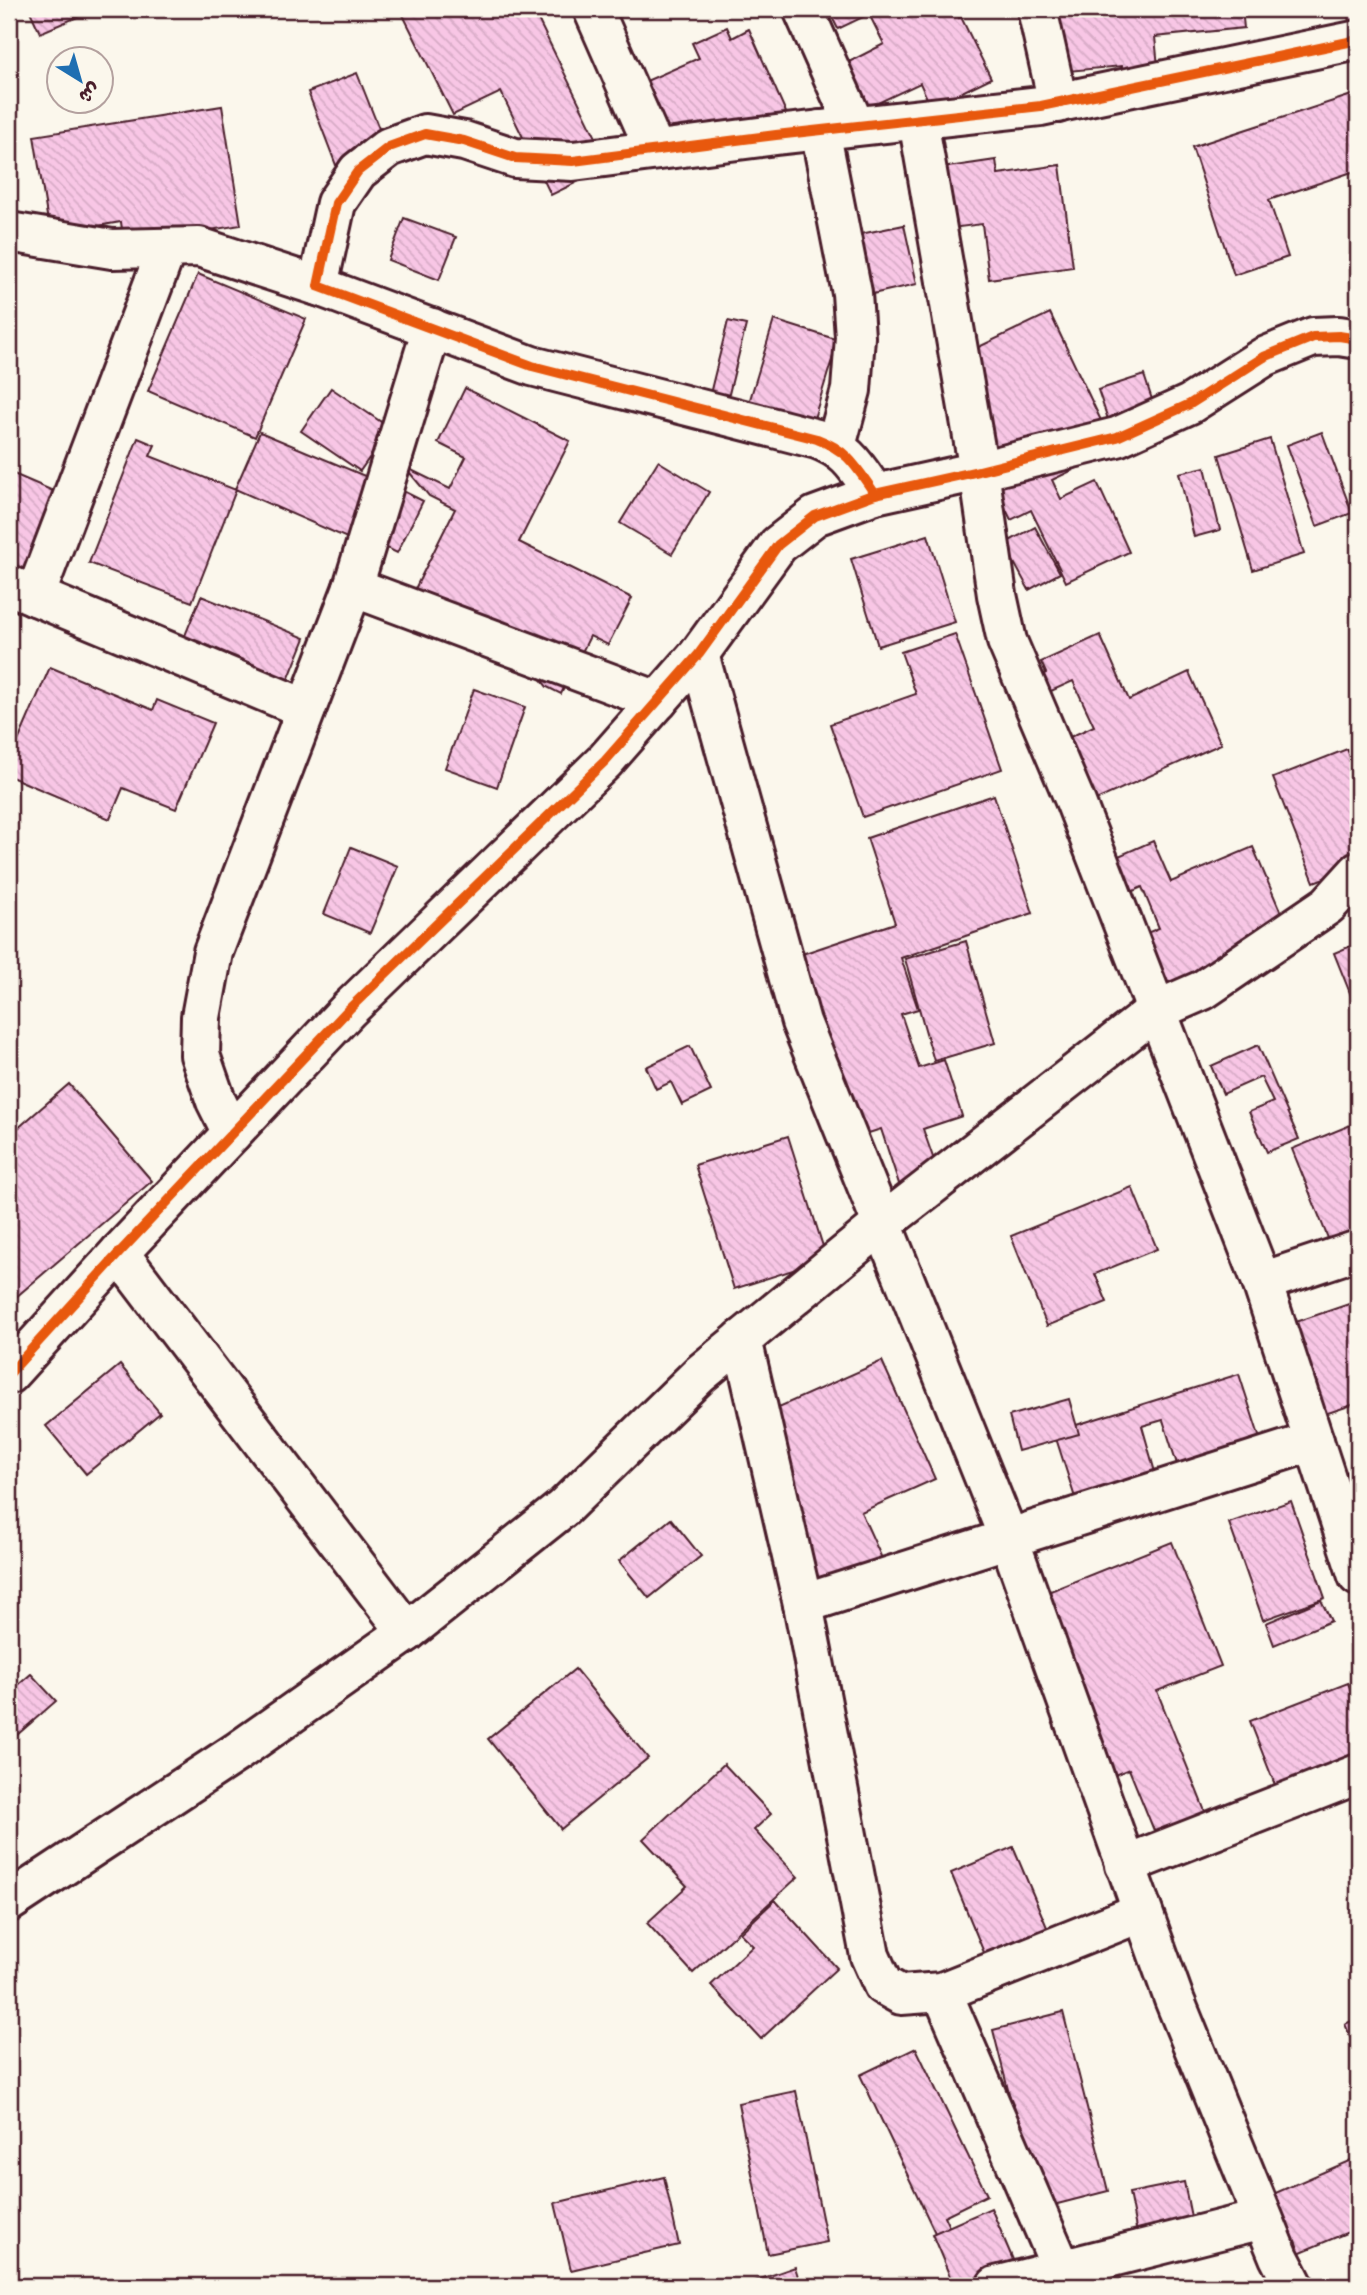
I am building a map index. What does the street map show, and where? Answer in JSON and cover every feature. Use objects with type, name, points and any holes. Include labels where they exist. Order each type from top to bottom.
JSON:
[{"type":"street","points":[[593,9],[655,150]]},
{"type":"street","points":[[803,9],[838,128],[852,293],[855,337],[851,390],[836,446]]},
{"type":"street","points":[[1037,9],[1058,103]]},
{"type":"street","points":[[318,286],[337,203],[358,170],[388,147],[425,134],[464,141],[515,158],[573,161],[1058,103],[1358,40]]},
{"type":"street","points":[[918,120],[979,471],[997,595],[1007,641],[1076,803],[1262,1282],[1358,1576]]},
{"type":"street","points":[[9,232],[112,249],[199,247],[318,286],[532,366],[817,439],[836,446],[849,457],[875,494]]},
{"type":"street","points":[[167,248],[22,590],[306,709]]},
{"type":"street","points":[[232,1133],[216,1101],[200,1055],[201,1017],[213,952],[353,587],[432,328]]},
{"type":"street","points":[[9,1374],[349,1009],[606,761],[699,654],[778,545],[815,516],[875,494],[1117,437],[1190,404],[1264,357],[1314,337],[1358,338]]},
{"type":"street","points":[[353,587],[659,701]]},
{"type":"street","points":[[699,654],[801,1022],[1009,1539],[1174,1999],[1263,2219],[1294,2286]]},
{"type":"street","points":[[9,1902],[237,1752],[407,1632],[562,1508],[700,1374],[881,1225],[1155,1011],[1203,990],[1328,905],[1358,872]]},
{"type":"street","points":[[1262,1282],[1358,1250]]},
{"type":"street","points":[[119,1253],[407,1632]]},
{"type":"street","points":[[742,1339],[803,1604],[870,1956],[883,1985],[901,1995],[943,1992],[1142,1912]]},
{"type":"street","points":[[803,1604],[1314,1441]]},
{"type":"street","points":[[1125,1865],[1358,1774]]},
{"type":"street","points":[[943,1992],[1062,2270]]},
{"type":"street","points":[[996,2286],[1263,2219]]},
{"type":"building","points":[[29,9],[96,9],[40,33]]},
{"type":"building","points":[[400,9],[533,9],[610,166],[551,195],[501,92],[453,115]]},
{"type":"building","points":[[828,9],[955,9],[991,78],[931,107],[920,83],[863,110],[841,66],[884,44],[869,14],[838,29]]},
{"type":"building","points":[[1050,9],[1242,9],[1244,28],[1155,37],[1160,86],[1125,89],[1122,66],[1057,72]]},
{"type":"building","points":[[1346,9],[1358,9],[1358,44],[1355,45]]},
{"type":"building","points":[[727,27],[732,38],[749,29],[788,117],[711,152],[699,124],[653,145],[628,89],[699,58],[692,43]]},
{"type":"building","points":[[357,73],[389,154],[339,173],[308,92]]},
{"type":"building","points":[[1358,93],[1358,170],[1269,200],[1288,257],[1234,275],[1192,147]]},
{"type":"building","points":[[222,106],[241,225],[124,244],[121,222],[50,234],[34,136]]},
{"type":"building","points":[[996,160],[998,174],[1060,165],[1073,267],[989,279],[982,224],[944,229],[940,197],[911,201],[907,173]]},
{"type":"building","points":[[404,218],[456,237],[439,280],[388,260]]},
{"type":"building","points":[[904,225],[917,284],[859,297],[846,237]]},
{"type":"building","points":[[198,274],[306,319],[255,437],[148,391]]},
{"type":"building","points":[[1050,313],[1115,450],[1052,480],[1061,499],[1097,482],[1129,552],[1066,582],[1031,510],[1011,520],[939,366]]},
{"type":"building","points":[[774,320],[838,340],[812,425],[748,406]]},
{"type":"building","points":[[728,321],[746,325],[727,402],[709,398]]},
{"type":"building","points":[[1144,375],[1158,418],[1113,434],[1098,390]]},
{"type":"building","points":[[331,388],[390,428],[360,471],[301,431]]},
{"type":"building","points":[[465,388],[570,441],[519,542],[632,598],[608,645],[590,636],[561,694],[547,687],[497,625],[410,599],[455,509],[429,496],[405,467],[450,489],[466,457],[438,443]]},
{"type":"building","points":[[260,432],[372,479],[347,538],[235,489]]},
{"type":"building","points":[[1322,432],[1352,513],[1317,526],[1287,445]]},
{"type":"building","points":[[138,438],[155,445],[150,456],[236,490],[192,602],[89,563]]},
{"type":"building","points":[[1270,439],[1304,554],[1253,570],[1219,455]]},
{"type":"building","points":[[658,461],[709,492],[672,554],[620,523]]},
{"type":"building","points":[[1205,467],[1220,530],[1194,537],[1179,473]]},
{"type":"building","points":[[9,472],[65,496],[17,612],[9,608]]},
{"type":"building","points":[[403,491],[423,501],[397,553],[377,543]]},
{"type":"building","points":[[1035,527],[1060,573],[1029,590],[1004,544]]},
{"type":"building","points":[[928,535],[955,622],[878,646],[851,559]]},
{"type":"building","points":[[201,596],[305,638],[282,695],[178,653]]},
{"type":"building","points":[[955,634],[1002,769],[863,817],[830,724],[916,694],[901,652]]},
{"type":"building","points":[[1100,635],[1129,700],[1189,672],[1221,744],[1076,809],[1048,747],[1094,726],[1073,681],[1040,696],[1032,680],[1046,673],[1041,662]]},
{"type":"building","points":[[50,667],[153,710],[157,700],[213,723],[176,809],[123,788],[110,819],[9,776],[9,762]]},
{"type":"building","points":[[474,689],[525,707],[497,787],[445,768]]},
{"type":"building","points":[[1347,749],[1358,778],[1358,820],[1351,822],[1358,840],[1358,865],[1314,882],[1273,778]]},
{"type":"building","points":[[994,795],[1033,913],[901,958],[918,1009],[901,1014],[919,1068],[944,1060],[962,1116],[923,1129],[941,1180],[902,1193],[881,1129],[844,1141],[784,960],[895,923],[867,838]]},
{"type":"building","points":[[1153,841],[1171,882],[1253,847],[1290,934],[1159,1015],[1137,937],[1159,928],[1142,887],[1106,903],[1091,868]]},
{"type":"building","points":[[351,847],[398,866],[370,933],[324,914]]},
{"type":"building","points":[[966,941],[995,1043],[934,1061],[905,959]]},
{"type":"building","points":[[1358,943],[1358,1013],[1334,953]]},
{"type":"building","points":[[1258,1045],[1299,1139],[1267,1152],[1249,1112],[1273,1102],[1261,1077],[1223,1094],[1211,1066]]},
{"type":"building","points":[[690,1046],[711,1091],[682,1105],[671,1082],[656,1089],[646,1067]]},
{"type":"building","points":[[69,1084],[152,1181],[9,1303],[9,1136]]},
{"type":"building","points":[[1358,1122],[1358,1254],[1338,1263],[1292,1149]]},
{"type":"building","points":[[788,1136],[827,1259],[734,1289],[695,1165]]},
{"type":"building","points":[[1132,1187],[1157,1249],[1095,1274],[1107,1302],[1047,1326],[1011,1236]]},
{"type":"building","points":[[1358,1301],[1358,1403],[1313,1418],[1281,1327]]},
{"type":"building","points":[[882,1361],[935,1479],[861,1512],[889,1574],[823,1604],[738,1415],[775,1398],[779,1407]]},
{"type":"building","points":[[120,1365],[160,1413],[86,1474],[46,1426]]},
{"type":"building","points":[[1239,1374],[1272,1476],[1189,1502],[1163,1420],[1142,1426],[1164,1504],[1085,1529],[1054,1432]]},
{"type":"building","points":[[1069,1399],[1079,1434],[1018,1451],[1009,1416]]},
{"type":"building","points":[[1291,1501],[1325,1598],[1263,1620],[1229,1523]]},
{"type":"building","points":[[671,1519],[701,1556],[649,1598],[619,1561]]},
{"type":"building","points":[[1172,1542],[1221,1666],[1157,1691],[1216,1839],[1157,1838],[1129,1769],[1085,1787],[1013,1606]]},
{"type":"building","points":[[1321,1600],[1331,1621],[1274,1645],[1266,1623]]},
{"type":"building","points":[[575,1669],[648,1758],[561,1829],[488,1739]]},
{"type":"building","points":[[31,1674],[56,1701],[9,1742],[9,1693]]},
{"type":"building","points":[[1348,1683],[1358,1709],[1358,1779],[1284,1808],[1250,1721]]},
{"type":"building","points":[[724,1764],[771,1814],[754,1830],[798,1877],[693,1973],[647,1923],[687,1886],[643,1839]]},
{"type":"building","points":[[1013,1847],[1060,1958],[997,1984],[951,1873]]},
{"type":"building","points":[[775,1900],[837,1968],[761,2039],[711,1985],[753,1946],[740,1933]]},
{"type":"building","points":[[1063,2012],[1108,2191],[1038,2209],[993,2030]]},
{"type":"building","points":[[1358,2018],[1358,2055],[1345,2024]]},
{"type":"building","points":[[916,2048],[987,2195],[944,2216],[950,2229],[936,2235],[860,2075]]},
{"type":"building","points":[[796,2091],[827,2242],[768,2254],[738,2103]]},
{"type":"building","points":[[1358,2157],[1358,2228],[1289,2257],[1264,2198]]},
{"type":"building","points":[[664,2177],[679,2245],[571,2270],[555,2203]]},
{"type":"building","points":[[1184,2182],[1197,2247],[1142,2259],[1129,2193]]},
{"type":"building","points":[[991,2208],[1022,2281],[1009,2286],[954,2286],[932,2234]]},
{"type":"building","points":[[795,2267],[801,2286],[741,2286]]},
{"type":"cycle path","points":[[875,494],[844,455],[817,439],[532,366],[318,286],[336,203],[358,171],[389,147],[425,134],[464,141],[515,158],[573,161],[776,135],[1041,106],[1358,40]]},
{"type":"cycle path","points":[[9,1374],[349,1009],[605,761],[699,654],[778,545],[815,516],[875,494],[1117,437],[1190,404],[1264,357],[1313,337],[1339,336],[1358,339]]}]
